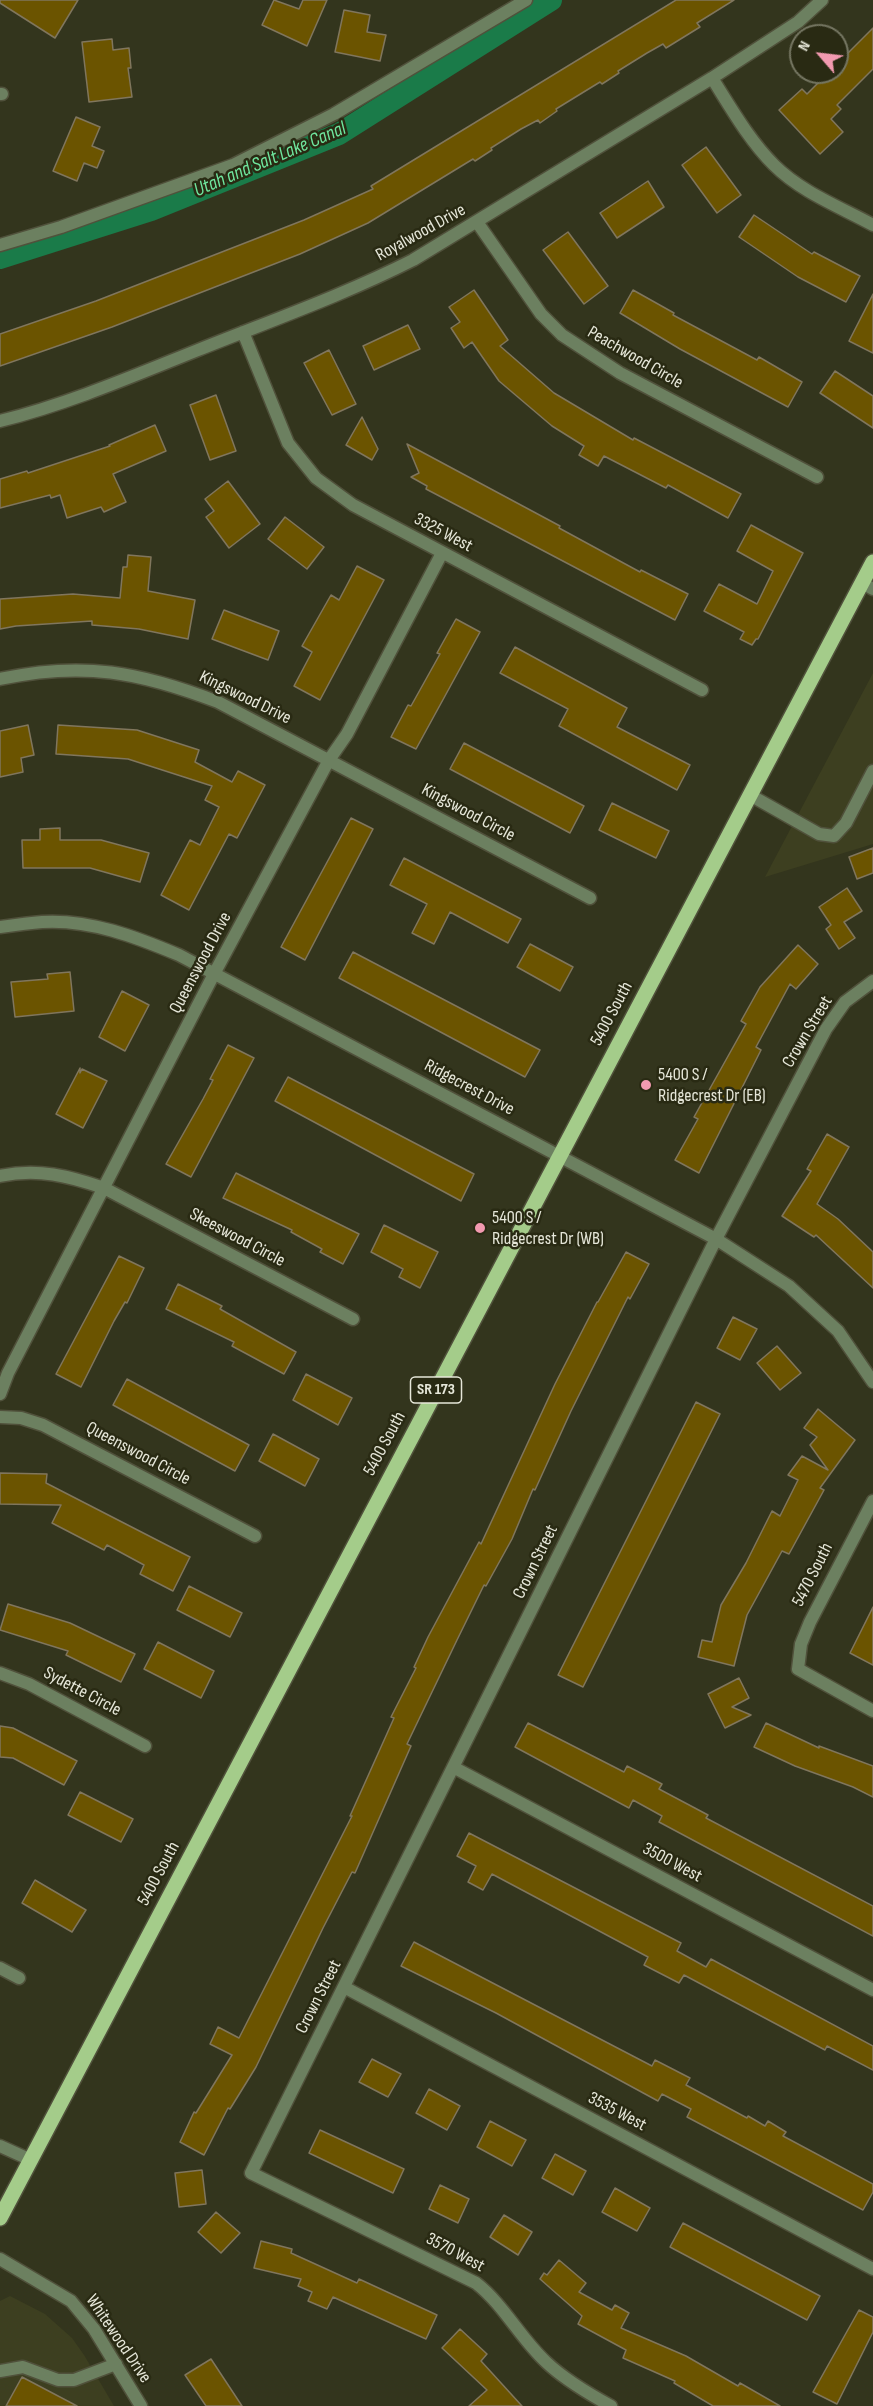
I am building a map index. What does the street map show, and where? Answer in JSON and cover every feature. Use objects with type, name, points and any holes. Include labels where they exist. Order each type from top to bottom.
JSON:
[{"type":"main road","name":"5400 South","points":[[0,2218],[750,795],[867,586],[873,562]]},
{"type":"street","points":[[0,245],[61,226],[233,165],[334,114],[526,0]]},
{"type":"street","name":"Royalwood Drive","points":[[0,420],[40,411],[366,284],[413,260],[712,78],[780,34],[822,0]]},
{"type":"street","points":[[712,78],[747,133],[775,167],[797,184],[873,225]]},
{"type":"street","name":"Peachwood Circle","points":[[477,222],[541,314],[561,335],[620,374],[817,477]]},
{"type":"street","name":"3325 West","points":[[243,332],[288,443],[316,478],[353,505],[702,690]]},
{"type":"street","name":"Queenswood Drive","points":[[0,1394],[8,1372],[214,974],[329,760],[347,734],[442,553]]},
{"type":"street","name":"Kingswood Drive","points":[[0,679],[36,671],[82,669],[179,687],[218,702],[329,760]]},
{"type":"street","name":"Kingswood Circle","points":[[329,760],[591,898]]},
{"type":"street","points":[[750,795],[819,834],[834,836],[846,823],[873,771]]},
{"type":"street","name":"Ridgecrest Drive","points":[[0,927],[44,922],[86,924],[143,940],[214,974],[717,1239],[789,1286],[838,1331],[873,1382]]},
{"type":"street","name":"Crown Street","points":[[251,2173],[717,1239],[826,1029],[845,1002],[873,981]]},
{"type":"street","name":"Skeeswood Circle","points":[[0,1176],[18,1172],[46,1172],[70,1176],[104,1188],[353,1319]]},
{"type":"street","name":"Queenswood Circle","points":[[0,1417],[21,1418],[43,1425],[255,1536]]},
{"type":"street","name":"5470 South","points":[[873,1501],[810,1622],[801,1644],[798,1669],[873,1711]]},
{"type":"street","name":"Sydette Circle","points":[[0,1674],[29,1684],[145,1746]]},
{"type":"street","name":"3500 West","points":[[453,1767],[873,1990]]},
{"type":"street","points":[[0,1968],[19,1978]]},
{"type":"street","name":"3535 West","points":[[344,1987],[873,2268]]},
{"type":"street","points":[[0,2146],[31,2160]]},
{"type":"street","name":"3570 West","points":[[251,2173],[476,2283],[493,2297],[546,2362],[569,2381],[611,2406]]},
{"type":"street","name":"Whitewood Drive","points":[[0,2259],[71,2301],[94,2329],[141,2406]]},
{"type":"street","points":[[0,2371],[23,2367],[58,2380],[74,2380],[116,2364]]},
{"type":"shaded area","points":[[873,673],[873,844],[765,877]]},
{"type":"shaded area","points":[[10,2296],[45,2314],[72,2338],[114,2406],[0,2406],[0,2301]]},
{"type":"building","points":[[0,0],[78,0],[55,38],[0,3]]},
{"type":"building","points":[[274,0],[299,9],[303,0],[327,0],[307,46],[262,25]]},
{"type":"building","points":[[676,0],[734,0],[697,23],[700,27],[666,48],[663,44],[647,53],[602,84],[600,82],[556,109],[557,111],[540,123],[538,120],[521,129],[475,161],[473,159],[368,223],[300,254],[112,327],[0,366],[0,334],[96,301],[304,220],[373,189],[371,186]]},
{"type":"building","points":[[344,10],[370,15],[367,32],[386,35],[380,61],[335,52]]},
{"type":"building","points":[[873,28],[873,69],[837,105],[841,109],[831,119],[843,132],[820,154],[779,110],[802,89],[807,94],[817,84],[849,84],[849,52]]},
{"type":"building","points":[[112,39],[113,50],[129,48],[131,68],[128,68],[132,97],[89,102],[82,42]]},
{"type":"building","points":[[76,117],[100,127],[92,146],[104,151],[97,168],[84,163],[77,181],[53,171]]},
{"type":"building","points":[[706,147],[741,195],[717,213],[682,165]]},
{"type":"building","points":[[648,181],[664,207],[617,238],[600,213]]},
{"type":"building","points":[[754,215],[812,254],[814,252],[860,276],[846,302],[798,277],[739,237]]},
{"type":"building","points":[[568,232],[608,286],[584,304],[543,250]]},
{"type":"building","points":[[474,290],[508,340],[500,346],[554,393],[633,440],[634,438],[741,494],[728,518],[668,485],[666,488],[604,456],[598,466],[579,455],[584,446],[552,426],[499,381],[472,342],[464,348],[451,328],[460,322],[449,307]]},
{"type":"building","points":[[633,290],[674,313],[673,315],[757,360],[759,357],[802,382],[788,407],[680,349],[620,313]]},
{"type":"building","points":[[873,294],[873,353],[849,341]]},
{"type":"building","points":[[408,325],[420,349],[374,370],[363,346]]},
{"type":"building","points":[[329,350],[356,404],[332,415],[304,363]]},
{"type":"building","points":[[835,371],[873,396],[873,428],[820,393]]},
{"type":"building","points":[[216,395],[236,451],[210,460],[190,405]]},
{"type":"building","points":[[362,417],[378,449],[372,460],[346,445]]},
{"type":"building","points":[[155,425],[166,451],[113,474],[126,502],[104,512],[101,507],[67,518],[60,495],[51,498],[50,495],[0,508],[0,479],[27,471],[28,473],[110,446]]},
{"type":"building","points":[[407,444],[640,572],[641,570],[688,594],[675,620],[426,489],[427,486],[411,477],[419,473]]},
{"type":"building","points":[[228,481],[260,524],[229,548],[206,517],[214,511],[205,499]]},
{"type":"building","points":[[285,517],[324,547],[307,569],[268,539]]},
{"type":"building","points":[[751,525],[803,553],[758,639],[752,645],[740,639],[744,632],[704,611],[719,584],[757,604],[773,571],[737,551]]},
{"type":"building","points":[[128,555],[151,557],[148,591],[195,600],[188,639],[139,629],[92,625],[92,621],[0,629],[0,599],[73,594],[120,598],[123,567],[127,567]]},
{"type":"building","points":[[357,566],[384,580],[320,700],[294,686],[312,652],[302,646],[331,595],[339,600]]},
{"type":"building","points":[[224,610],[279,631],[268,660],[212,639]]},
{"type":"building","points":[[456,619],[480,632],[416,749],[391,737],[440,654],[437,653]]},
{"type":"building","points":[[515,647],[627,708],[617,727],[690,765],[677,790],[559,726],[568,709],[500,673]]},
{"type":"building","points":[[28,725],[34,755],[21,758],[23,772],[0,777],[0,731]]},
{"type":"building","points":[[58,725],[137,730],[199,750],[195,762],[232,782],[238,771],[265,785],[237,838],[229,834],[189,910],[161,895],[190,840],[200,845],[219,807],[205,800],[212,786],[128,759],[56,754]]},
{"type":"building","points":[[464,743],[584,806],[570,833],[450,769]]},
{"type":"building","points":[[612,803],[669,831],[656,858],[599,830]]},
{"type":"building","points":[[351,818],[373,829],[305,960],[281,947]]},
{"type":"building","points":[[60,828],[60,840],[101,840],[149,853],[140,882],[90,868],[23,868],[22,840],[40,840],[40,829]]},
{"type":"building","points":[[873,848],[873,873],[857,879],[849,857]]},
{"type":"building","points":[[404,858],[521,919],[508,943],[450,912],[434,944],[412,933],[427,904],[390,885]]},
{"type":"building","points":[[847,888],[862,911],[844,922],[855,938],[839,949],[826,929],[831,925],[819,907]]},
{"type":"building","points":[[530,944],[573,967],[560,991],[517,967]]},
{"type":"building","points":[[798,945],[818,964],[796,989],[790,984],[756,1047],[761,1050],[699,1173],[675,1160],[698,1119],[694,1117],[746,1024],[741,1021],[760,987]]},
{"type":"building","points":[[353,952],[540,1050],[525,1077],[339,978]]},
{"type":"building","points":[[70,972],[74,1011],[15,1017],[11,982],[48,979],[47,974]]},
{"type":"building","points":[[122,991],[149,1005],[125,1051],[99,1037]]},
{"type":"building","points":[[228,1045],[254,1058],[191,1177],[166,1164],[213,1080],[210,1079]]},
{"type":"building","points":[[80,1068],[80,1073],[82,1069],[107,1081],[83,1128],[56,1114]]},
{"type":"building","points":[[288,1077],[474,1174],[461,1201],[275,1101]]},
{"type":"building","points":[[827,1134],[849,1147],[817,1204],[838,1219],[873,1252],[873,1288],[816,1235],[814,1237],[782,1216],[811,1171],[807,1169]]},
{"type":"building","points":[[236,1173],[359,1234],[343,1264],[320,1252],[322,1249],[291,1232],[292,1230],[223,1198]]},
{"type":"building","points":[[384,1225],[438,1252],[420,1288],[399,1277],[403,1269],[371,1252]]},
{"type":"building","points":[[626,1252],[649,1264],[630,1299],[628,1297],[571,1411],[535,1490],[533,1489],[512,1539],[486,1586],[484,1585],[457,1640],[407,1744],[411,1746],[355,1873],[352,1872],[323,1928],[256,2067],[230,2109],[228,2108],[204,2155],[180,2142],[194,2112],[196,2113],[232,2055],[210,2044],[218,2027],[239,2038],[352,1816],[350,1816],[394,1718],[391,1717],[416,1668],[414,1667],[428,1637],[479,1542],[481,1544],[555,1384],[597,1302]]},
{"type":"building","points":[[119,1256],[144,1268],[81,1387],[56,1374]]},
{"type":"building","points":[[178,1284],[222,1306],[220,1309],[296,1352],[284,1374],[232,1346],[234,1342],[166,1309]]},
{"type":"building","points":[[733,1317],[757,1329],[740,1360],[717,1348]]},
{"type":"building","points":[[777,1346],[801,1373],[780,1390],[757,1363]]},
{"type":"building","points":[[306,1374],[352,1398],[338,1425],[293,1400]]},
{"type":"building","points":[[127,1379],[249,1445],[235,1471],[113,1405]]},
{"type":"building","points":[[696,1402],[720,1414],[583,1687],[558,1675]]},
{"type":"building","points":[[818,1409],[855,1440],[820,1488],[824,1490],[789,1554],[782,1551],[747,1615],[734,1666],[698,1657],[702,1640],[712,1642],[721,1605],[746,1563],[772,1511],[780,1516],[798,1480],[788,1475],[802,1456],[828,1470],[810,1445],[817,1437],[804,1428]]},
{"type":"building","points":[[273,1434],[319,1459],[305,1486],[259,1461]]},
{"type":"building","points":[[0,1473],[47,1474],[46,1483],[190,1557],[173,1591],[140,1574],[144,1565],[107,1545],[104,1550],[52,1523],[61,1505],[0,1504]]},
{"type":"building","points":[[189,1586],[242,1613],[230,1637],[177,1610]]},
{"type":"building","points":[[8,1604],[70,1623],[135,1654],[121,1682],[66,1655],[68,1651],[0,1630]]},
{"type":"building","points":[[873,1607],[873,1665],[850,1653]]},
{"type":"building","points":[[158,1642],[214,1671],[201,1698],[144,1669]]},
{"type":"building","points":[[739,1678],[749,1698],[732,1707],[751,1715],[725,1728],[708,1694]]},
{"type":"building","points":[[528,1723],[624,1772],[627,1766],[662,1784],[659,1789],[708,1815],[706,1818],[873,1906],[873,1936],[659,1822],[662,1816],[633,1800],[629,1808],[515,1747]]},
{"type":"building","points":[[766,1723],[819,1748],[819,1746],[873,1766],[873,1797],[754,1747]]},
{"type":"building","points":[[0,1726],[13,1728],[77,1761],[64,1785],[13,1758],[0,1757]]},
{"type":"building","points":[[80,1792],[133,1819],[121,1842],[68,1815]]},
{"type":"building","points":[[469,1833],[681,1943],[677,1951],[706,1967],[711,1959],[873,2046],[873,2070],[827,2046],[825,2050],[684,1975],[679,1983],[644,1965],[648,1957],[492,1874],[483,1890],[468,1882],[476,1866],[457,1856]]},
{"type":"building","points":[[35,1880],[86,1910],[72,1932],[22,1903]]},
{"type":"building","points":[[414,1942],[652,2066],[655,2060],[690,2078],[686,2085],[747,2118],[748,2116],[765,2126],[768,2121],[786,2132],[783,2136],[873,2184],[873,2192],[863,2210],[687,2117],[691,2109],[662,2094],[658,2101],[496,2013],[401,1966]]},
{"type":"building","points":[[372,2059],[401,2074],[388,2097],[359,2082]]},
{"type":"building","points":[[429,2089],[460,2106],[447,2130],[416,2113]]},
{"type":"building","points":[[490,2121],[526,2140],[512,2166],[477,2147]]},
{"type":"building","points":[[320,2130],[404,2169],[393,2193],[309,2153]]},
{"type":"building","points":[[555,2154],[586,2171],[573,2195],[542,2178]]},
{"type":"building","points":[[202,2170],[206,2204],[179,2207],[175,2173]]},
{"type":"building","points":[[440,2185],[469,2199],[458,2223],[429,2209]]},
{"type":"building","points":[[615,2188],[650,2208],[637,2231],[602,2212]]},
{"type":"building","points":[[216,2212],[240,2233],[221,2253],[198,2232]]},
{"type":"building","points":[[504,2215],[532,2232],[518,2255],[490,2237]]},
{"type":"building","points":[[683,2223],[820,2296],[807,2320],[670,2247]]},
{"type":"building","points":[[261,2241],[292,2249],[291,2253],[357,2283],[359,2279],[437,2315],[426,2339],[333,2297],[327,2309],[308,2301],[312,2292],[298,2286],[301,2279],[254,2268]]},
{"type":"building","points":[[559,2260],[586,2283],[579,2292],[612,2310],[615,2305],[629,2313],[621,2328],[686,2356],[738,2386],[740,2383],[780,2406],[713,2406],[674,2383],[675,2381],[623,2358],[626,2350],[578,2324],[582,2316],[540,2279],[544,2273],[547,2275]]},
{"type":"building","points":[[859,2310],[873,2317],[873,2332],[837,2404],[813,2392]]},
{"type":"building","points":[[460,2329],[487,2354],[481,2361],[522,2406],[469,2406],[487,2390],[442,2348]]},
{"type":"building","points":[[211,2359],[242,2406],[206,2406],[185,2375]]},
{"type":"building","points":[[22,2377],[77,2406],[6,2406]]},
{"type":"waterway","name":"Utah and Salt Lake Canal","points":[[0,258],[151,210],[339,134],[551,0]]},
{"type":"place","name":"5400 S / Ridgecrest Dr (EB)","points":[[646,1085]]},
{"type":"place","name":"5400 S / Ridgecrest Dr (WB)","points":[[480,1228]]}]
